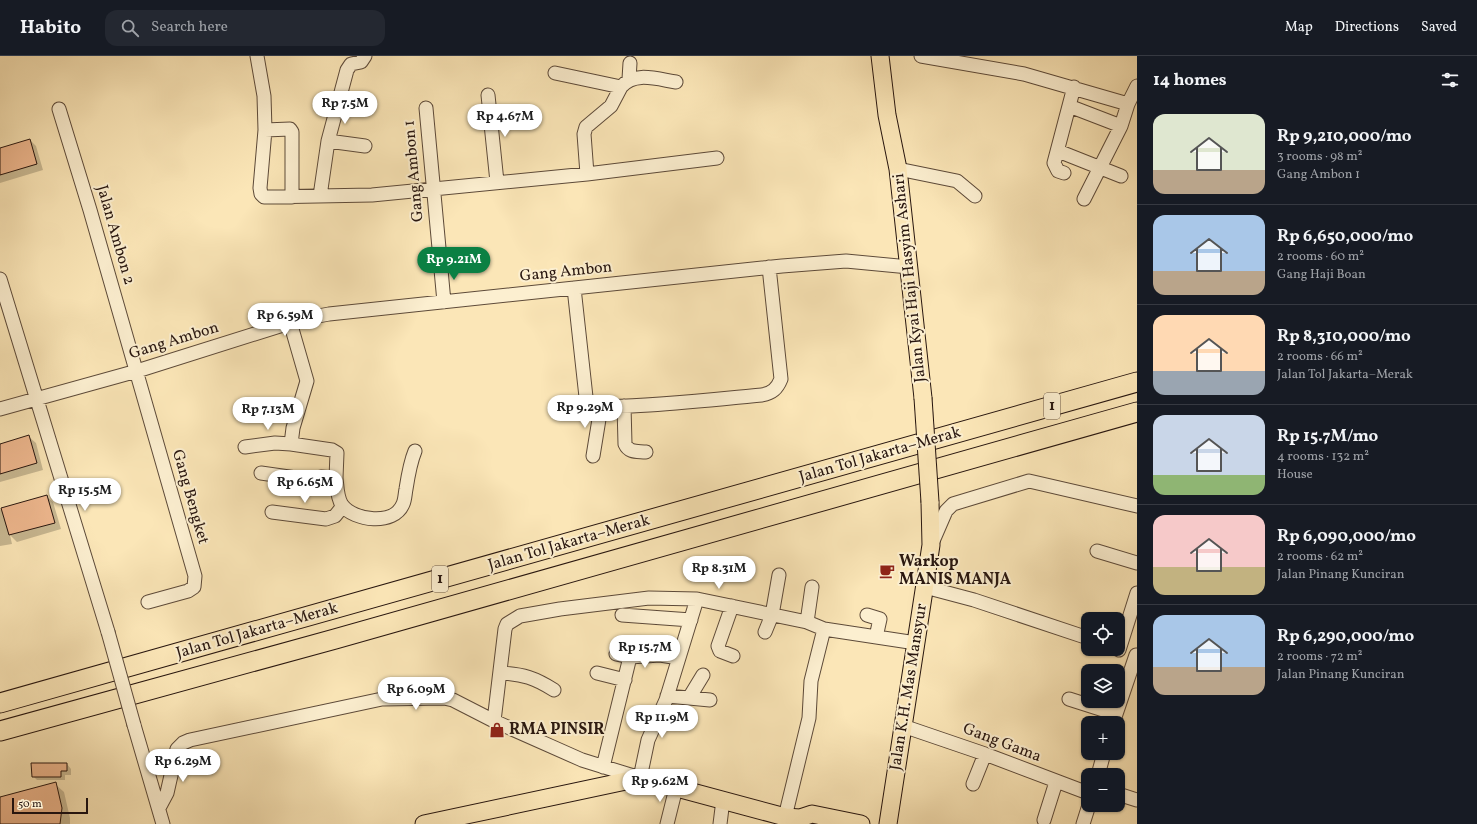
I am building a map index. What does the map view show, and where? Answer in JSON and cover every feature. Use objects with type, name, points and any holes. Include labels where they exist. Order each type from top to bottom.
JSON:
[{"type":"highway","name":"Jalan Tol Jakarta–Merak","points":[[0,703],[1137,382]]},
{"type":"highway","name":"Jalan Tol Jakarta–Merak","points":[[0,731],[335,639],[1137,412]]},
{"type":"main road","name":"Jalan Kyai Haji Hasyim Ashari","points":[[880,56],[887,115],[898,169],[909,267],[923,398],[930,502]]},
{"type":"main road","name":"Jalan K.H. Mas Mansyur","points":[[888,824],[931,545],[930,502]]},
{"type":"main road","points":[[424,824],[640,778],[797,819],[812,814],[861,824]]},
{"type":"street","points":[[257,56],[264,96],[265,130],[261,194],[268,197],[367,195],[587,174],[717,158]]},
{"type":"street","points":[[320,196],[328,140],[347,70],[351,64],[361,62],[365,56]]},
{"type":"street","points":[[921,56],[1024,74],[1074,87],[1128,104]]},
{"type":"street","points":[[587,174],[584,134],[586,127],[611,106],[625,83],[630,63]]},
{"type":"street","points":[[555,73],[625,83],[639,77],[676,82]]},
{"type":"street","points":[[1084,199],[1121,126],[1128,104],[1137,86]]},
{"type":"street","points":[[1064,173],[1058,171],[1054,163],[1074,87]]},
{"type":"street","points":[[488,95],[497,182]]},
{"type":"street","points":[[1069,106],[1121,126]]},
{"type":"street","name":"Gang Ambon 1","points":[[426,108],[432,189],[444,302]]},
{"type":"street","name":"Jalan Ambon 2","points":[[59,109],[67,130],[136,371]]},
{"type":"street","points":[[265,130],[290,129],[292,132],[292,197]]},
{"type":"street","points":[[328,140],[365,146]]},
{"type":"street","points":[[1058,152],[1121,176]]},
{"type":"street","points":[[898,169],[957,181],[975,196]]},
{"type":"street","name":"Gang Ambon","points":[[0,409],[136,371],[290,322],[334,313],[769,267],[846,261],[909,267]]},
{"type":"street","points":[[574,288],[586,397],[588,403],[592,406],[624,406],[762,395],[771,393],[778,387],[781,379],[769,267]]},
{"type":"street","points":[[0,279],[108,632],[163,824]]},
{"type":"street","points":[[290,322],[307,381],[305,392],[293,428],[291,444]]},
{"type":"street","name":"Gang Bengket","points":[[136,371],[195,576],[194,587],[188,591],[148,602]]},
{"type":"street","points":[[624,406],[625,444],[630,450],[646,452]]},
{"type":"street","points":[[593,456],[601,407]]},
{"type":"street","points":[[246,447],[275,443],[291,444],[332,450],[337,453],[336,478],[340,501],[350,512],[364,518],[394,516],[403,505],[410,463],[415,451]]},
{"type":"street","points":[[261,472],[317,481],[321,477],[336,478]]},
{"type":"street","points":[[931,545],[946,511],[953,504],[1029,481],[1137,506]]},
{"type":"street","points":[[272,512],[326,520],[335,516],[343,506]]},
{"type":"street","points":[[1098,551],[1137,563]]},
{"type":"street","points":[[765,632],[772,614],[779,575]]},
{"type":"street","points":[[807,622],[812,587]]},
{"type":"street","points":[[925,587],[974,600],[1081,636]]},
{"type":"street","points":[[1125,628],[1137,593]]},
{"type":"street","points":[[494,721],[501,673],[505,629],[507,624],[520,616],[649,598],[697,598],[807,622],[824,629],[916,644]]},
{"type":"street","points":[[159,808],[167,793],[177,749],[183,743],[190,740],[382,700],[444,698],[453,700],[494,721],[582,760],[640,778],[648,740],[667,696],[697,598]]},
{"type":"street","points":[[732,606],[718,646],[720,651],[733,656]]},
{"type":"street","points":[[622,615],[691,620]]},
{"type":"street","points":[[867,615],[880,619],[876,637]]},
{"type":"street","points":[[797,819],[809,718],[811,681],[824,629]]},
{"type":"street","points":[[1115,716],[1136,656],[1125,652]]},
{"type":"street","points":[[616,654],[630,657],[660,655],[679,658]]},
{"type":"street","points":[[603,767],[630,657]]},
{"type":"street","points":[[501,673],[519,674],[536,679],[554,690]]},
{"type":"street","points":[[597,673],[625,680]]},
{"type":"street","points":[[689,698],[703,675]]},
{"type":"street","points":[[667,696],[710,700]]},
{"type":"street","points":[[1069,699],[1109,716]]},
{"type":"street","name":"Gang Gama","points":[[903,726],[985,754],[1081,791]]},
{"type":"street","points":[[973,784],[985,754]]},
{"type":"street","points":[[1044,820],[1056,782]]},
{"type":"street","points":[[667,824],[676,788]]},
{"type":"street","points":[[1125,796],[1137,800]]},
{"type":"street","points":[[720,824],[724,800]]},
{"type":"street","points":[[1083,824],[1087,812]]},
{"type":"building","points":[[30,139],[37,164],[0,175],[0,148]]},
{"type":"building","points":[[29,435],[37,463],[0,474],[0,444]]},
{"type":"building","points":[[47,495],[55,523],[9,535],[1,508]]},
{"type":"building","points":[[31,763],[67,763],[67,771],[61,771],[61,777],[32,777]]},
{"type":"building","points":[[56,782],[62,808],[60,824],[0,824],[0,797]]},
{"type":"place","name":"Warkop MANIS MANJA","points":[[887,571]]},
{"type":"place","name":"RMA PINSIR","points":[[497,730]]}]
